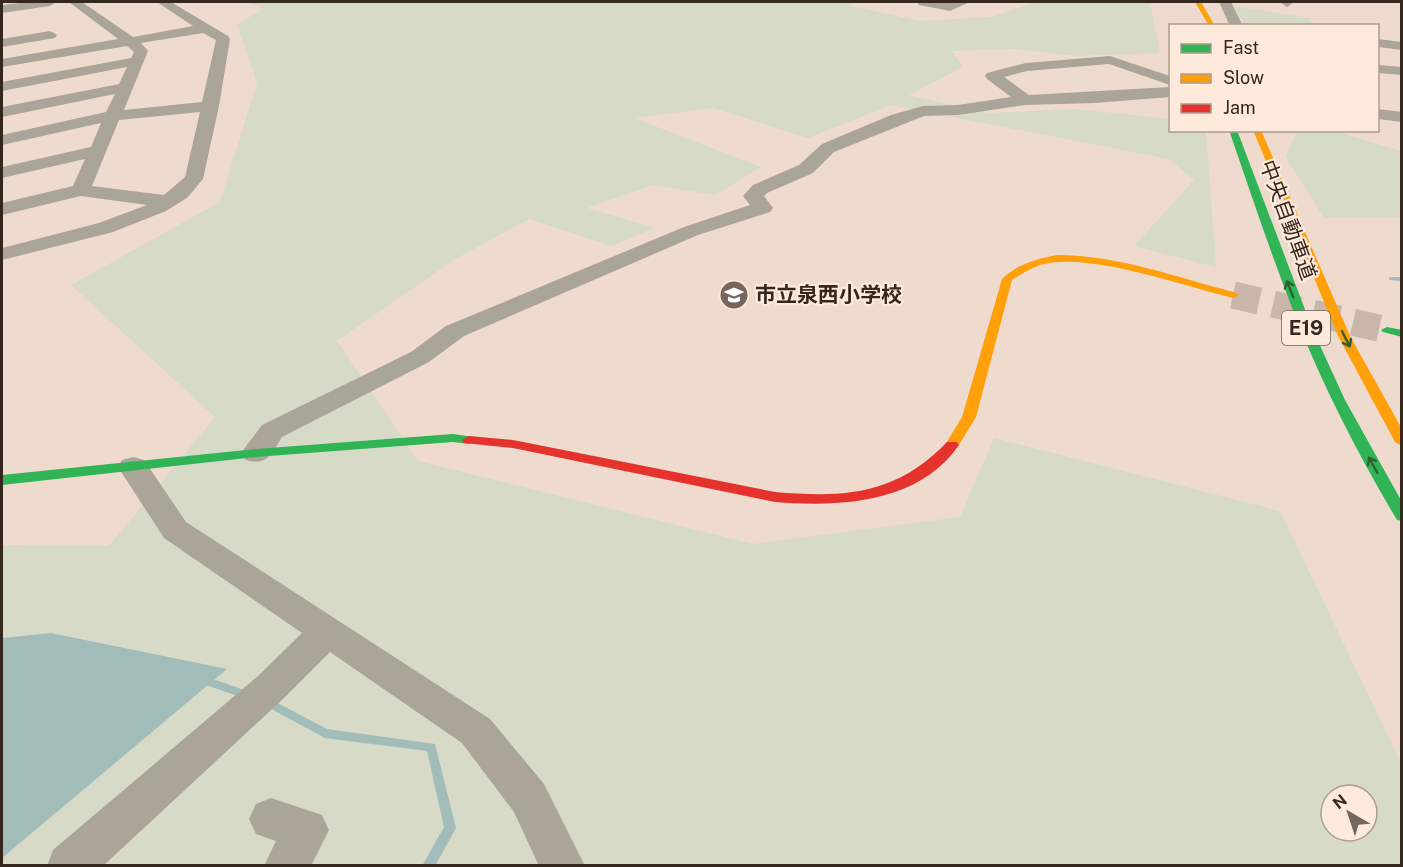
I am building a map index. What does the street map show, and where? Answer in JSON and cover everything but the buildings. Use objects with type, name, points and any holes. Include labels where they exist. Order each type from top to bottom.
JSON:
[{"type":"main road","points":[[1198,2],[1211,24]]},
{"type":"main road","name":"中央自動車道","points":[[1234,132],[1277,257],[1307,331],[1346,414],[1401,516]]},
{"type":"main road","name":"中央自動車道","points":[[1258,132],[1344,336],[1401,442]]},
{"type":"main road","points":[[2,480],[256,453],[453,438],[513,444],[802,501],[855,496],[886,490],[920,476],[958,438],[969,417],[1007,279],[1030,262],[1092,259],[1233,296]]},
{"type":"main road","points":[[1387,330],[1401,334]]},
{"type":"street","points":[[2,9],[50,2]]},
{"type":"street","points":[[75,2],[141,51],[81,190]]},
{"type":"street","points":[[2,254],[130,220],[180,196],[194,179],[223,39],[163,2]]},
{"type":"street","points":[[923,2],[950,7],[964,2]]},
{"type":"street","points":[[1225,2],[1236,24]]},
{"type":"street","points":[[67,15],[88,11]]},
{"type":"street","points":[[84,29],[108,25]]},
{"type":"street","points":[[2,63],[207,28]]},
{"type":"street","points":[[2,43],[61,33]]},
{"type":"street","points":[[1379,43],[1401,46]]},
{"type":"street","points":[[1025,100],[992,76],[1039,65],[1110,60],[1169,81]]},
{"type":"street","points":[[2,86],[138,61]]},
{"type":"street","points":[[1039,65],[1095,98]]},
{"type":"street","points":[[1379,68],[1401,71]]},
{"type":"street","points":[[2,112],[125,87]]},
{"type":"street","points":[[256,453],[273,431],[420,357],[455,331],[691,231],[763,208],[753,196],[760,189],[806,169],[828,148],[897,118],[924,111],[958,110],[1025,100],[1095,98],[1169,92]]},
{"type":"street","points":[[2,140],[112,116],[210,106]]},
{"type":"street","points":[[1379,114],[1401,117]]},
{"type":"street","points":[[2,172],[97,152]]},
{"type":"street","points":[[2,209],[81,190],[169,202]]},
{"type":"street","points":[[133,467],[175,530],[476,731],[529,798],[563,866]]},
{"type":"street","points":[[69,866],[236,719],[327,631]]},
{"type":"street","points":[[271,819],[307,830],[286,866]]},
{"type":"green space","points":[[248,2],[853,2],[852,6],[920,21],[992,17],[1036,2],[1150,2],[1160,53],[1077,56],[1014,49],[951,51],[963,67],[909,95],[988,113],[1076,109],[1169,119],[1169,132],[1206,132],[1216,267],[1134,246],[1194,180],[1169,159],[891,105],[808,138],[713,108],[634,118],[761,167],[715,195],[653,185],[587,208],[655,228],[612,246],[529,219],[455,259],[337,341],[418,461],[753,544],[960,517],[994,438],[1280,511],[1401,763],[1401,865],[2,866],[2,858],[226,669],[51,633],[2,638],[2,545],[109,546],[215,417],[71,285],[220,202],[257,83],[237,24],[264,9]]},
{"type":"green space","points":[[1234,6],[1310,18],[1312,24],[1243,24]]},
{"type":"green space","points":[[1297,132],[1338,132],[1401,151],[1401,218],[1324,218],[1286,157]]},
{"type":"water","points":[[51,633],[227,669],[2,858],[2,638]]},
{"type":"waterway","points":[[1391,279],[1402,279]]},
{"type":"waterway","points":[[210,682],[249,696]]},
{"type":"waterway","points":[[268,702],[325,733],[431,747],[450,828],[428,866]]},
{"type":"tunnel","points":[[1233,295],[1387,330]]},
{"type":"traffic: fast","points":[[1234,132],[1316,352],[1351,424],[1402,516]]},
{"type":"traffic: fast","points":[[1387,330],[1402,334]]},
{"type":"traffic: fast","points":[[2,480],[256,453],[453,438],[469,440]]},
{"type":"traffic: slow","points":[[1198,2],[1211,24]]},
{"type":"traffic: slow","points":[[1258,132],[1344,336],[1402,442]]},
{"type":"traffic: slow","points":[[952,445],[969,417],[1007,279],[1023,268],[1057,259],[1093,260],[1233,295]]},
{"type":"traffic: jam","points":[[469,440],[513,444],[775,497],[799,499],[848,498],[895,487],[916,477],[935,463],[952,445]]},
{"type":"place","name":"市立泉西小学校","points":[[734,295]]}]
